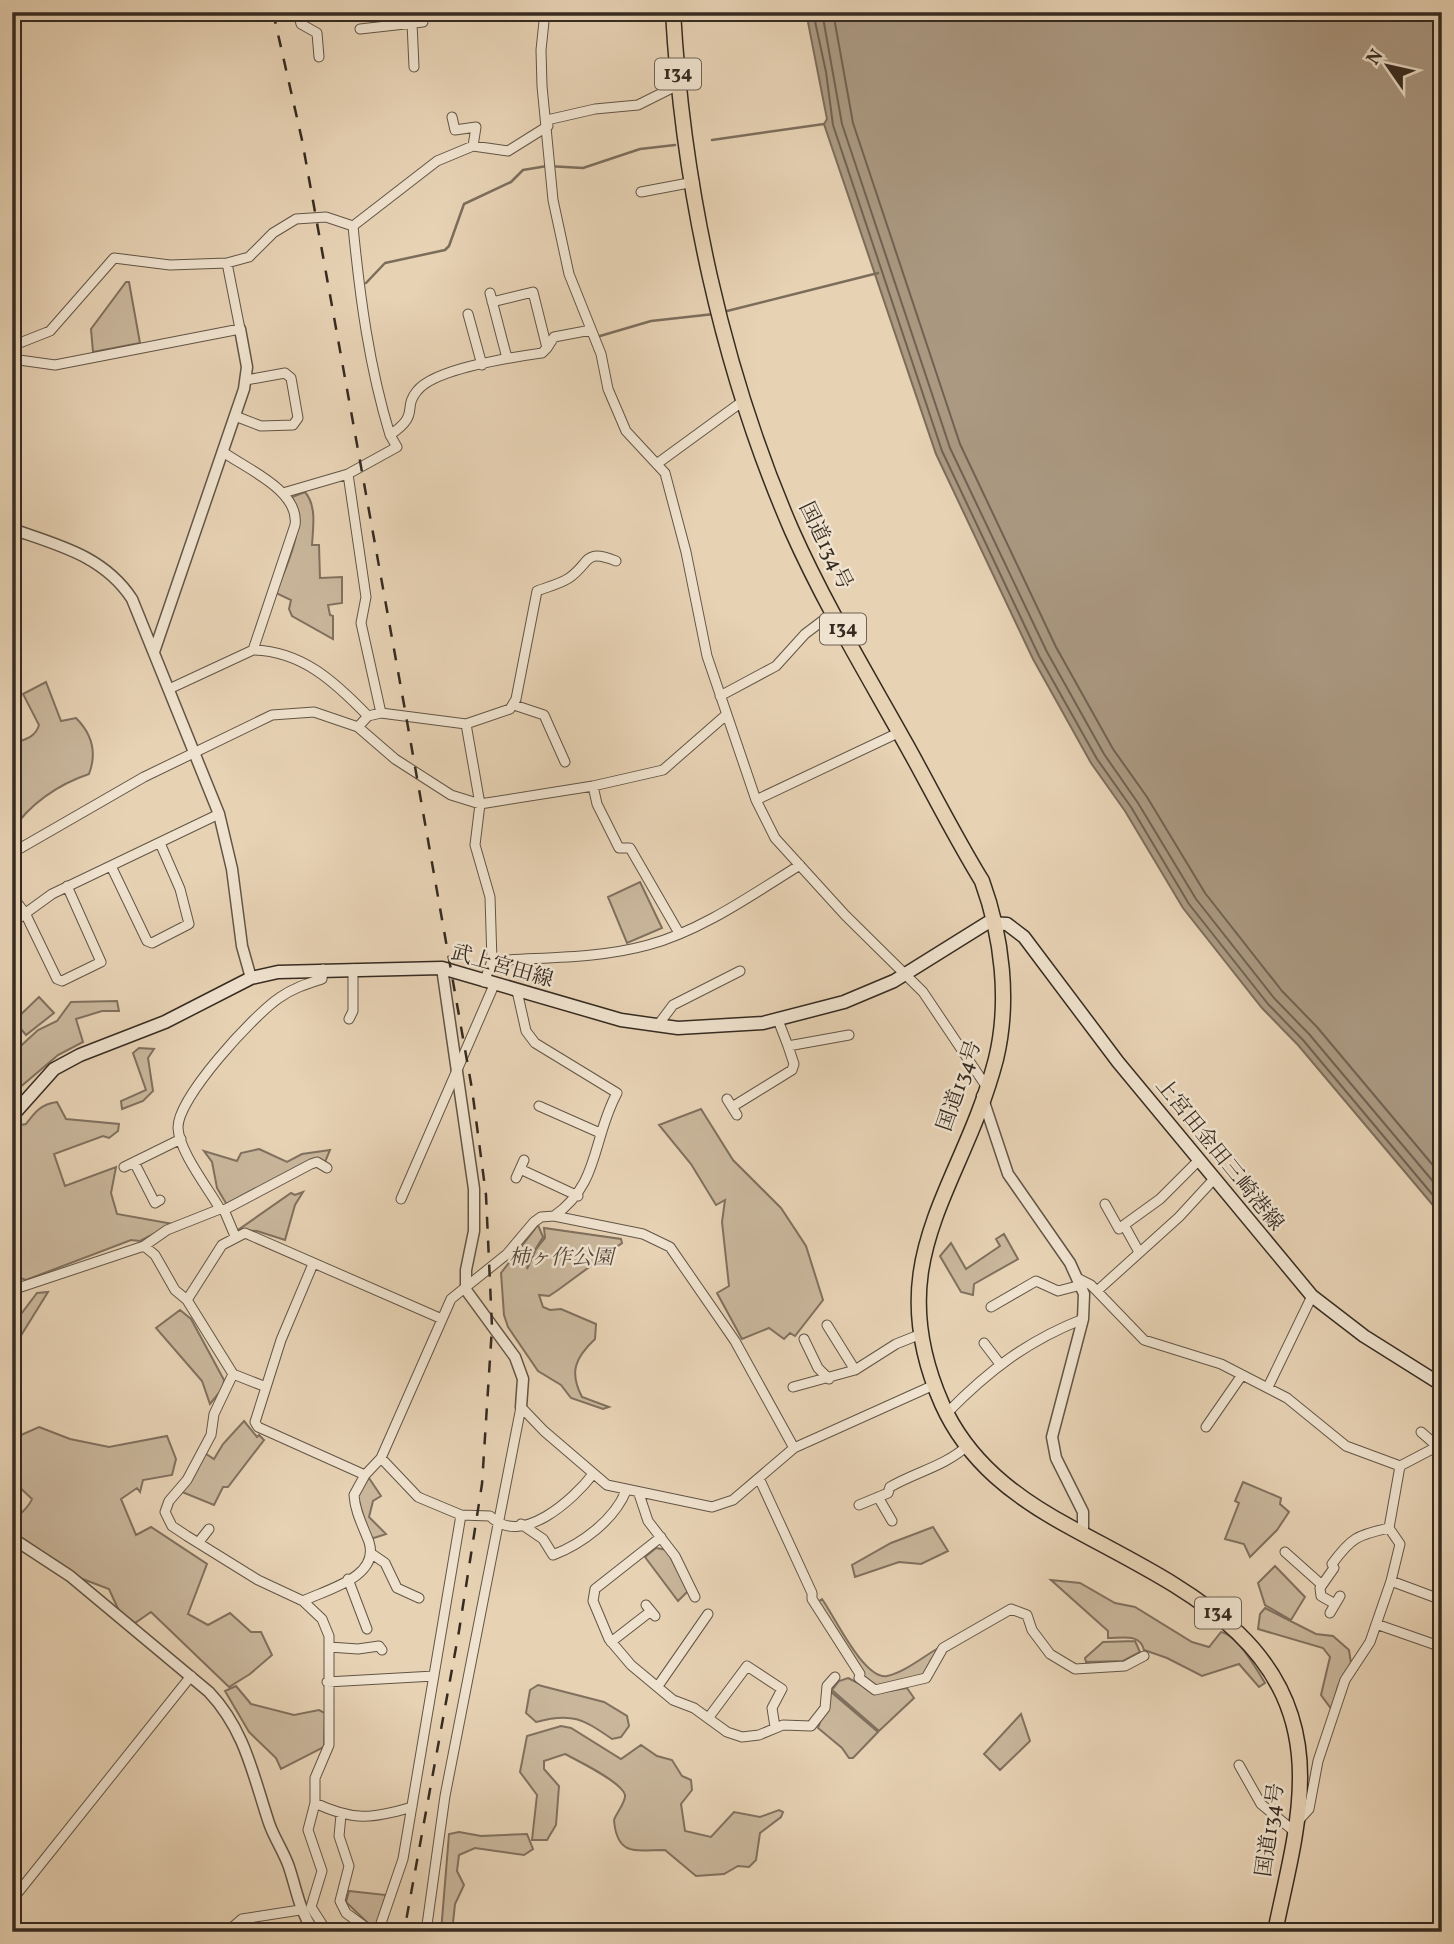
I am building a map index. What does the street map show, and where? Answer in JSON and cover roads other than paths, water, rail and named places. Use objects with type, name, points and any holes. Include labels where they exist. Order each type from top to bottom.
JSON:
[{"type":"highway","name":"国道134号","points":[[673,12],[694,182],[717,306],[743,401],[789,522],[834,612],[982,881],[996,921],[1003,996],[996,1058],[927,1238],[920,1287],[921,1334],[934,1385],[967,1446],[1014,1494],[1212,1609],[1231,1624],[1264,1661],[1285,1702],[1295,1734],[1300,1776],[1295,1828],[1275,1932]]},
{"type":"main road","name":"武上宮田線","points":[[12,1116],[54,1069],[80,1055],[164,1022],[251,978],[278,972],[442,968],[621,1020],[687,1027],[778,1020],[844,1002],[907,973],[978,927],[996,921]]},
{"type":"main road","name":"上宮田金田三崎港線","points":[[996,921],[1006,924],[1024,937],[1118,1062],[1312,1297],[1370,1340],[1442,1385]]},
{"type":"street","points":[[298,12],[301,24],[317,33],[320,57]]},
{"type":"street","points":[[545,12],[541,50],[553,200],[569,274],[626,431],[658,463],[670,488],[706,656],[756,800],[775,838],[845,915],[907,973],[984,1091],[1008,1174],[1080,1282],[1084,1300],[1083,1319],[1052,1437],[1056,1458],[1083,1512],[1083,1535]]},
{"type":"street","points":[[360,29],[423,22]]},
{"type":"street","points":[[412,23],[414,67]]},
{"type":"street","points":[[353,226],[438,160],[473,146],[508,151],[547,123],[595,109],[638,105],[680,85]]},
{"type":"street","points":[[452,117],[455,130],[476,127],[473,146]]},
{"type":"street","points":[[641,192],[694,182]]},
{"type":"street","points":[[12,346],[50,331],[114,258],[170,265],[227,263],[249,257],[273,233],[296,219],[326,217],[353,226]]},
{"type":"street","points":[[283,494],[348,474],[397,447],[390,435],[376,389],[365,334],[353,226]]},
{"type":"street","points":[[155,652],[246,380],[240,329],[227,263]]},
{"type":"street","points":[[507,358],[491,297],[533,292],[547,348]]},
{"type":"street","points":[[468,314],[482,365]]},
{"type":"street","points":[[12,359],[55,365],[240,329]]},
{"type":"street","points":[[390,435],[405,425],[410,417],[416,391],[424,384],[454,370],[507,358],[542,354],[554,337],[591,330]]},
{"type":"street","points":[[235,416],[261,426],[293,425],[298,418],[291,378],[285,373],[246,380]]},
{"type":"street","points":[[658,463],[743,401]]},
{"type":"street","points":[[223,452],[283,494],[295,508],[296,525],[253,650]]},
{"type":"street","points":[[348,474],[366,597],[361,623],[381,712]]},
{"type":"street","points":[[12,529],[77,552],[103,566],[132,599],[219,814],[227,842],[242,946],[251,978]]},
{"type":"street","points":[[514,705],[537,591],[569,578],[592,556],[600,554],[615,561]]},
{"type":"street","points":[[720,696],[776,666],[805,634],[834,612]]},
{"type":"street","points":[[169,689],[253,650],[273,651],[299,660],[333,680],[368,716]]},
{"type":"street","points":[[358,727],[368,716],[381,712],[466,724],[514,705],[544,715],[565,762]]},
{"type":"street","points":[[12,853],[194,752],[252,722],[282,713],[314,712],[358,727],[395,759],[450,794],[480,804],[593,786],[663,770],[726,715]]},
{"type":"street","points":[[401,1199],[458,1069],[489,983],[492,961],[490,897],[475,845],[480,804],[466,724]]},
{"type":"street","points":[[756,800],[900,732]]},
{"type":"street","points":[[593,786],[597,804],[619,848],[630,848],[679,933]]},
{"type":"street","points":[[12,923],[67,886],[219,814]]},
{"type":"street","points":[[111,866],[147,941],[152,943],[187,926],[189,921],[160,843]]},
{"type":"street","points":[[492,961],[628,950],[679,933],[800,865]]},
{"type":"street","points":[[12,897],[25,913],[59,981],[100,964],[101,959],[67,886]]},
{"type":"street","points":[[426,1932],[445,1796],[521,1407],[523,1379],[515,1357],[471,1301],[466,1286],[475,1200],[442,968]]},
{"type":"street","points":[[235,1236],[181,1139],[178,1128],[182,1112],[228,1046],[276,1000],[303,984],[322,979],[324,969]]},
{"type":"street","points":[[349,1019],[353,1011],[353,969]]},
{"type":"street","points":[[658,1025],[673,1005],[740,971]]},
{"type":"street","points":[[517,991],[526,1031],[536,1042],[617,1093],[600,1133],[584,1185],[578,1196],[554,1216]]},
{"type":"street","points":[[12,1006],[15,1014],[12,1017]]},
{"type":"street","points":[[732,1107],[792,1070],[794,1065],[778,1020]]},
{"type":"street","points":[[788,1046],[849,1034]]},
{"type":"street","points":[[539,1106],[600,1133]]},
{"type":"street","points":[[124,1167],[181,1139]]},
{"type":"street","points":[[1105,1204],[1119,1229],[1160,1199],[1199,1160]]},
{"type":"street","points":[[134,1162],[147,1196],[155,1203],[160,1200]]},
{"type":"street","points":[[12,1290],[144,1246],[167,1230],[222,1209],[311,1164],[327,1167]]},
{"type":"street","points":[[520,1169],[545,1188],[578,1196]]},
{"type":"street","points":[[1097,1291],[1179,1217],[1214,1179]]},
{"type":"street","points":[[303,1601],[348,1580],[369,1565],[372,1555],[354,1495],[365,1475],[381,1458],[451,1299],[507,1254],[541,1217],[554,1216],[643,1234],[670,1247],[735,1341],[794,1448]]},
{"type":"street","points":[[1124,1225],[1139,1252]]},
{"type":"street","points":[[187,1300],[222,1245],[245,1233],[442,1319]]},
{"type":"street","points":[[144,1246],[155,1255],[175,1290],[187,1300],[233,1374],[266,1387]]},
{"type":"street","points":[[313,1264],[281,1340],[255,1422],[258,1427],[365,1475]]},
{"type":"street","points":[[991,1307],[1004,1304],[1028,1290],[1036,1281],[1058,1292],[1080,1282]]},
{"type":"street","points":[[1080,1282],[1097,1291],[1144,1340],[1221,1364],[1270,1388],[1296,1403],[1346,1446],[1400,1466],[1439,1445],[1421,1432]]},
{"type":"street","points":[[1270,1388],[1287,1345],[1312,1297]]},
{"type":"street","points":[[947,1413],[1000,1364],[1052,1331],[1083,1319]]},
{"type":"street","points":[[827,1325],[855,1370]]},
{"type":"street","points":[[793,1387],[855,1370],[896,1344],[921,1334]]},
{"type":"street","points":[[804,1339],[818,1368],[829,1379]]},
{"type":"street","points":[[984,1343],[1000,1364]]},
{"type":"street","points":[[233,1374],[214,1414],[211,1435],[187,1480],[169,1501],[165,1513],[173,1526],[198,1542],[258,1580],[303,1601],[322,1619],[329,1636],[329,1745],[315,1778],[315,1802],[308,1830],[322,1871],[310,1901],[314,1915],[327,1932]]},
{"type":"street","points":[[1207,1420],[1242,1375]]},
{"type":"street","points":[[521,1407],[544,1431],[607,1485],[639,1494],[712,1507],[733,1500],[794,1448],[934,1385]]},
{"type":"street","points":[[859,1504],[878,1497],[913,1474],[948,1461],[967,1446]]},
{"type":"street","points":[[381,1458],[418,1497],[461,1515],[490,1516],[497,1524],[521,1524],[558,1512],[580,1492],[593,1474]]},
{"type":"street","points":[[1239,1765],[1261,1804],[1295,1828],[1309,1809],[1318,1761],[1345,1680],[1370,1642],[1391,1581],[1400,1544],[1389,1528],[1400,1466]]},
{"type":"street","points":[[759,1478],[812,1592],[812,1599],[860,1674],[859,1678],[875,1690],[926,1678],[943,1648],[1011,1609],[1027,1615],[1032,1630],[1050,1654],[1075,1669],[1125,1666],[1144,1656]]},
{"type":"street","points":[[521,1524],[542,1539],[553,1555],[570,1548],[590,1534],[619,1505],[626,1491]]},
{"type":"street","points":[[639,1494],[648,1521],[675,1556],[695,1597]]},
{"type":"street","points":[[878,1497],[892,1521]]},
{"type":"street","points":[[378,1932],[404,1859],[461,1515]]},
{"type":"street","points":[[1335,1605],[1321,1596],[1322,1585],[1334,1568],[1332,1564],[1348,1542],[1360,1534],[1389,1528]]},
{"type":"street","points":[[198,1542],[209,1529]]},
{"type":"street","points":[[660,1537],[595,1590],[593,1601],[611,1642],[631,1665],[673,1700],[709,1717],[727,1732],[741,1737],[759,1735],[775,1727],[811,1726],[825,1708],[827,1686],[835,1677]]},
{"type":"street","points":[[12,1538],[70,1576],[191,1676],[222,1706],[243,1739],[269,1823],[289,1866],[300,1910],[314,1932]]},
{"type":"street","points":[[1285,1552],[1322,1585]]},
{"type":"street","points":[[372,1555],[385,1563],[397,1588],[419,1598]]},
{"type":"street","points":[[348,1580],[367,1629]]},
{"type":"street","points":[[1391,1581],[1442,1600]]},
{"type":"street","points":[[611,1642],[650,1611]]},
{"type":"street","points":[[658,1686],[708,1615]]},
{"type":"street","points":[[1376,1624],[1436,1645]]},
{"type":"street","points":[[329,1647],[358,1649],[379,1646],[382,1650]]},
{"type":"street","points":[[709,1717],[747,1665],[782,1689],[772,1708],[775,1727]]},
{"type":"street","points":[[12,1900],[191,1676]]},
{"type":"street","points":[[327,1682],[434,1676]]},
{"type":"street","points":[[315,1802],[341,1815],[361,1818],[412,1807]]},
{"type":"street","points":[[341,1815],[339,1836],[349,1866],[340,1901],[346,1913],[372,1932]]},
{"type":"street","points":[[227,1932],[242,1919],[300,1910]]},
{"type":"water","points":[[806,12],[1442,12],[1442,1216],[1298,1045],[1262,1008],[1183,908],[1125,811],[1091,763],[1033,659],[936,454],[824,124],[827,119]]},
{"type":"waterway","points":[[712,140],[824,124]]},
{"type":"waterway","points":[[366,283],[385,263],[445,250],[449,246],[464,204],[511,182],[523,170],[547,166],[583,168],[640,149],[675,145]]},
{"type":"waterway","points":[[723,312],[878,273]]},
{"type":"waterway","points":[[600,336],[651,321],[714,314]]},
{"type":"railway","points":[[273,12],[302,140],[405,710],[472,1089],[486,1195],[492,1327],[482,1484],[459,1631],[404,1932]]},
{"type":"park label","name":"柿ヶ作公園","points":[[561,1258]]}]
